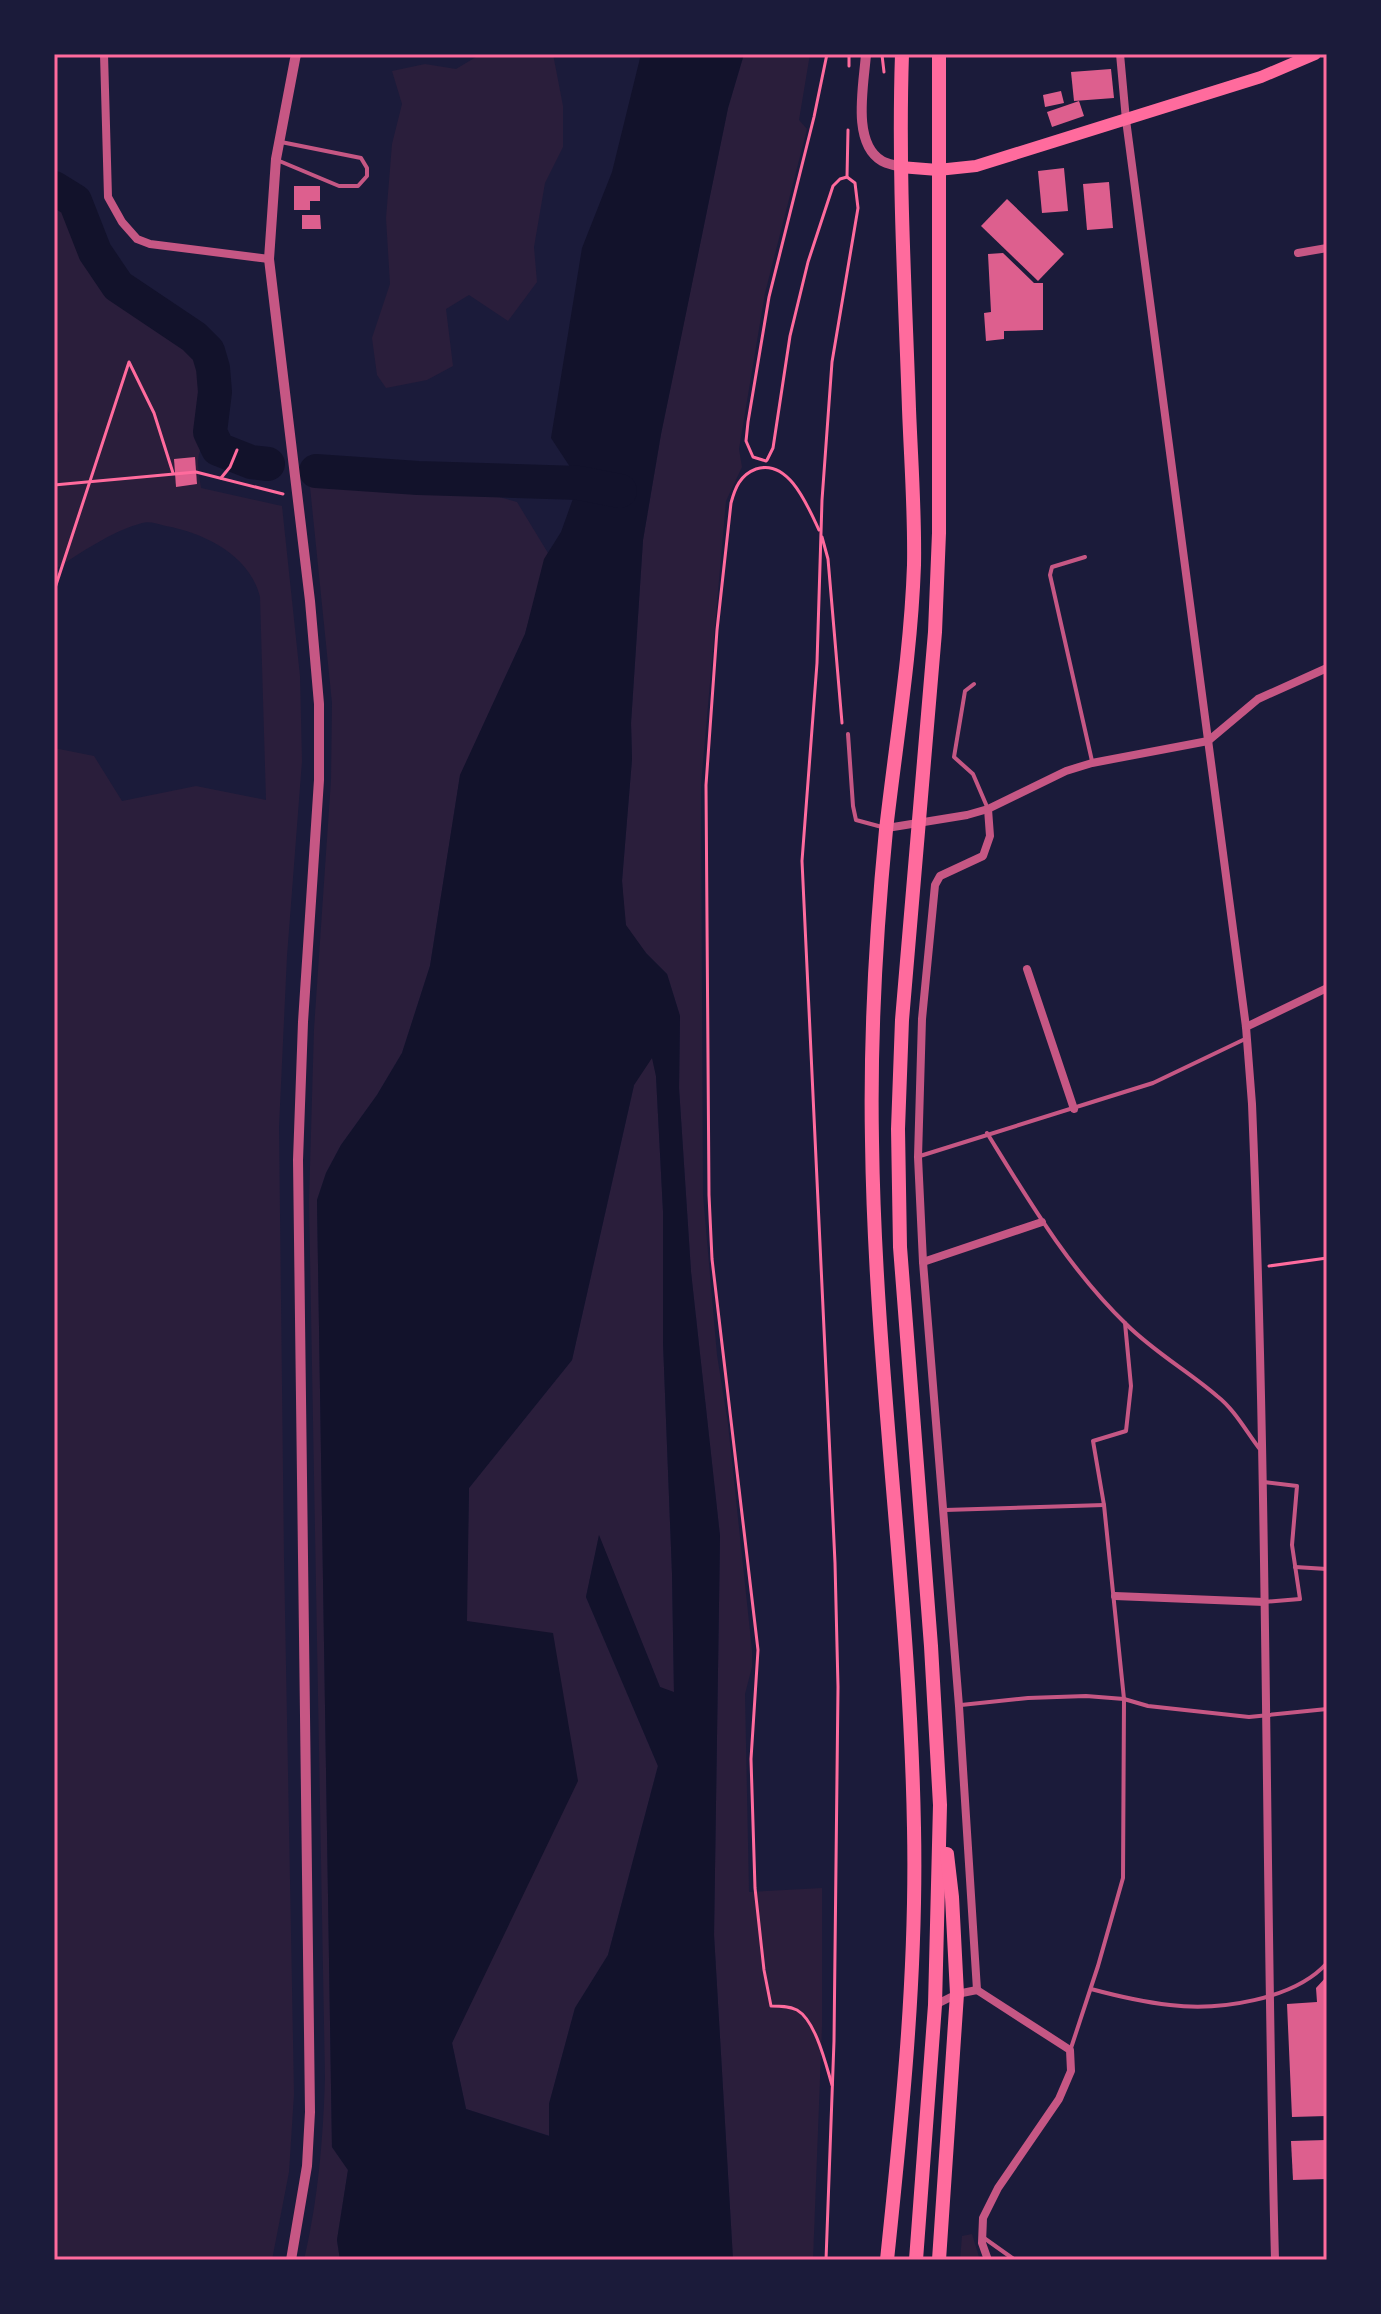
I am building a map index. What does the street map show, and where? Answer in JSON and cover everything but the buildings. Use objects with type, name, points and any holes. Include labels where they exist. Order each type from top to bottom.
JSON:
[{"type":"highway","points":[[887,2260],[904,2088],[912,1960],[915,1830],[905,1646],[874,1251],[873,1033],[887,828],[914,565],[900,167],[902,54]]},
{"type":"highway","points":[[939,54],[939,533],[935,632],[902,1020],[898,1129],[900,1247],[940,1805],[952,1897],[957,1994],[939,2260]]},
{"type":"highway","points":[[916,2260],[935,2005],[940,1805]]},
{"type":"main road","points":[[900,167],[938,170],[976,166],[1261,77],[1315,54]]},
{"type":"street","points":[[104,54],[108,197],[122,222],[137,239],[150,244],[269,259]]},
{"type":"street","points":[[291,2260],[307,2166],[310,2112],[298,1189],[302,1036],[319,780],[319,704],[310,601],[269,259],[270,209],[278,142],[296,54]]},
{"type":"street","points":[[866,54],[863,101],[866,144],[882,161],[900,167]]},
{"type":"street","points":[[1120,54],[1126,120],[1248,1038],[1254,1131],[1267,1715],[1268,1997],[1275,2260]]},
{"type":"street","points":[[1298,253],[1327,248]]},
{"type":"street","points":[[887,828],[988,809],[1066,771],[1092,763],[1208,741],[1258,699],[1327,668]]},
{"type":"street","points":[[977,1990],[959,1706],[923,1262],[918,1157],[922,1019],[935,885],[940,876],[983,856],[990,836],[988,809]]},
{"type":"street","points":[[1027,969],[1074,1109]]},
{"type":"street","points":[[1246,1027],[1327,988]]},
{"type":"street","points":[[923,1262],[1042,1222]]},
{"type":"street","points":[[1115,1596],[1264,1602]]},
{"type":"street","points":[[935,2005],[957,1994],[977,1990],[1070,2050],[1071,2071],[1059,2099],[998,2188],[983,2218],[982,2237],[988,2260]]},
{"type":"lane","points":[[276,159],[339,186],[358,186],[367,176],[367,168],[361,158],[278,142]]},
{"type":"lane","points":[[1085,557],[1052,567],[1050,575],[1092,763]]},
{"type":"lane","points":[[974,684],[965,691],[954,757],[973,774],[988,809]]},
{"type":"lane","points":[[848,734],[856,820],[887,828]]},
{"type":"lane","points":[[918,1157],[1153,1083],[1248,1038]]},
{"type":"lane","points":[[987,1133],[1042,1222],[1073,1265],[1125,1323],[1158,1353],[1220,1397],[1261,1449]]},
{"type":"lane","points":[[1070,2050],[1123,1878],[1124,1699],[1115,1596],[1093,1441],[1126,1431],[1131,1386],[1125,1323]]},
{"type":"lane","points":[[1261,1481],[1297,1486],[1292,1526],[1300,1599],[1264,1602]]},
{"type":"lane","points":[[943,1510],[1104,1505]]},
{"type":"lane","points":[[1295,1567],[1327,1569]]},
{"type":"lane","points":[[959,1706],[1086,1696],[1249,1717],[1327,1709]]},
{"type":"lane","points":[[1091,1989],[1174,2006],[1253,2002],[1303,1983],[1327,1963]]},
{"type":"lane","points":[[982,2237],[1015,2260]]},
{"type":"path","points":[[766,461],[753,457],[746,441],[752,390],[769,297],[827,54]]},
{"type":"path","points":[[767,467],[766,461],[773,448],[785,361],[808,262],[833,186],[847,177],[855,183],[858,208],[832,362],[821,533],[817,663],[802,861],[838,1687],[833,2089],[826,2259]]},
{"type":"path","points":[[54,591],[129,362],[154,413],[173,473]]},
{"type":"path","points":[[221,478],[237,450]]},
{"type":"path","points":[[833,2089],[811,2025],[793,2007],[771,2006],[764,1970],[755,1888],[751,1759],[758,1650],[721,1354],[710,1211],[706,882],[709,723],[731,503],[736,486],[743,477],[767,467],[775,469],[791,482],[821,533],[828,559],[841,721],[848,734]]},
{"type":"path","points":[[54,485],[196,472],[284,494]]},
{"type":"path","points":[[1257,1267],[1327,1258]]},
{"type":"shaded area","points":[[481,54],[553,54],[563,106],[563,147],[545,183],[534,247],[537,282],[508,321],[469,295],[446,309],[453,366],[427,380],[386,388],[377,375],[372,338],[390,284],[386,218],[392,144],[402,104],[392,71],[425,64],[456,69]]},
{"type":"shaded area","points":[[641,54],[744,54],[728,108],[661,434],[643,540],[631,723],[632,759],[622,881],[626,925],[646,953],[667,974],[680,1016],[679,1088],[691,1272],[720,1536],[714,1935],[733,2260],[340,2260],[337,2240],[348,2170],[332,2147],[317,1200],[326,1173],[341,1145],[402,1053],[430,966],[460,775],[525,634],[544,559],[561,532],[575,493],[572,470],[551,438],[582,248],[612,172]],"holes":[[[652,1058],[656,1076],[663,1211],[663,1342],[674,1692],[660,1687],[599,1535],[586,1597],[658,1766],[608,1955],[575,2008],[549,2104],[549,2136],[466,2109],[452,2043],[578,1781],[553,1633],[467,1621],[469,1488],[572,1360],[634,1085]]]},
{"type":"shaded area","points":[[744,54],[810,54],[799,120],[807,129],[765,293],[739,449],[742,467],[726,501],[701,785],[703,1195],[717,1355],[728,1424],[752,1650],[752,1667],[745,1694],[749,1892],[822,1888],[822,2027],[813,2260],[733,2260],[714,1935],[720,1536],[691,1272],[679,1088],[680,1016],[667,974],[625,925],[622,881],[632,759],[631,723],[643,540],[661,434],[728,108]]},
{"type":"shaded area","points":[[54,195],[65,208],[93,270],[188,338],[207,364],[203,412],[205,443],[198,458],[201,488],[282,506],[300,676],[302,761],[287,956],[279,1127],[294,2094],[289,2172],[272,2260],[54,2260],[54,748],[94,756],[122,801],[196,786],[266,800],[260,597],[255,582],[236,558],[210,540],[181,529],[148,522],[107,537],[54,570],[54,478],[57,473],[59,414],[54,399]]},
{"type":"shaded area","points":[[309,477],[474,490],[517,502],[548,553],[525,634],[460,776],[430,966],[402,1053],[341,1145],[326,1173],[317,1200],[332,2147],[348,2170],[337,2240],[340,2260],[304,2260],[319,2170],[325,2079],[309,1201],[314,1029],[331,780],[332,703]]},
{"type":"shaded area","points":[[652,1057],[656,1076],[663,1211],[663,1342],[674,1693],[660,1687],[599,1536],[586,1597],[658,1766],[608,1955],[575,2008],[549,2104],[550,2136],[466,2109],[452,2043],[480,1981],[466,1612],[469,1488],[572,1360],[634,1085]]},
{"type":"shaded area","points":[[972,2234],[980,2260],[960,2260],[962,2236]]},
{"type":"waterway","points":[[54,188],[75,201],[95,252],[118,286],[194,337],[208,351],[215,392],[210,432],[218,449],[251,462],[268,464]]},
{"type":"waterway","points":[[316,471],[579,483],[620,491]]}]
